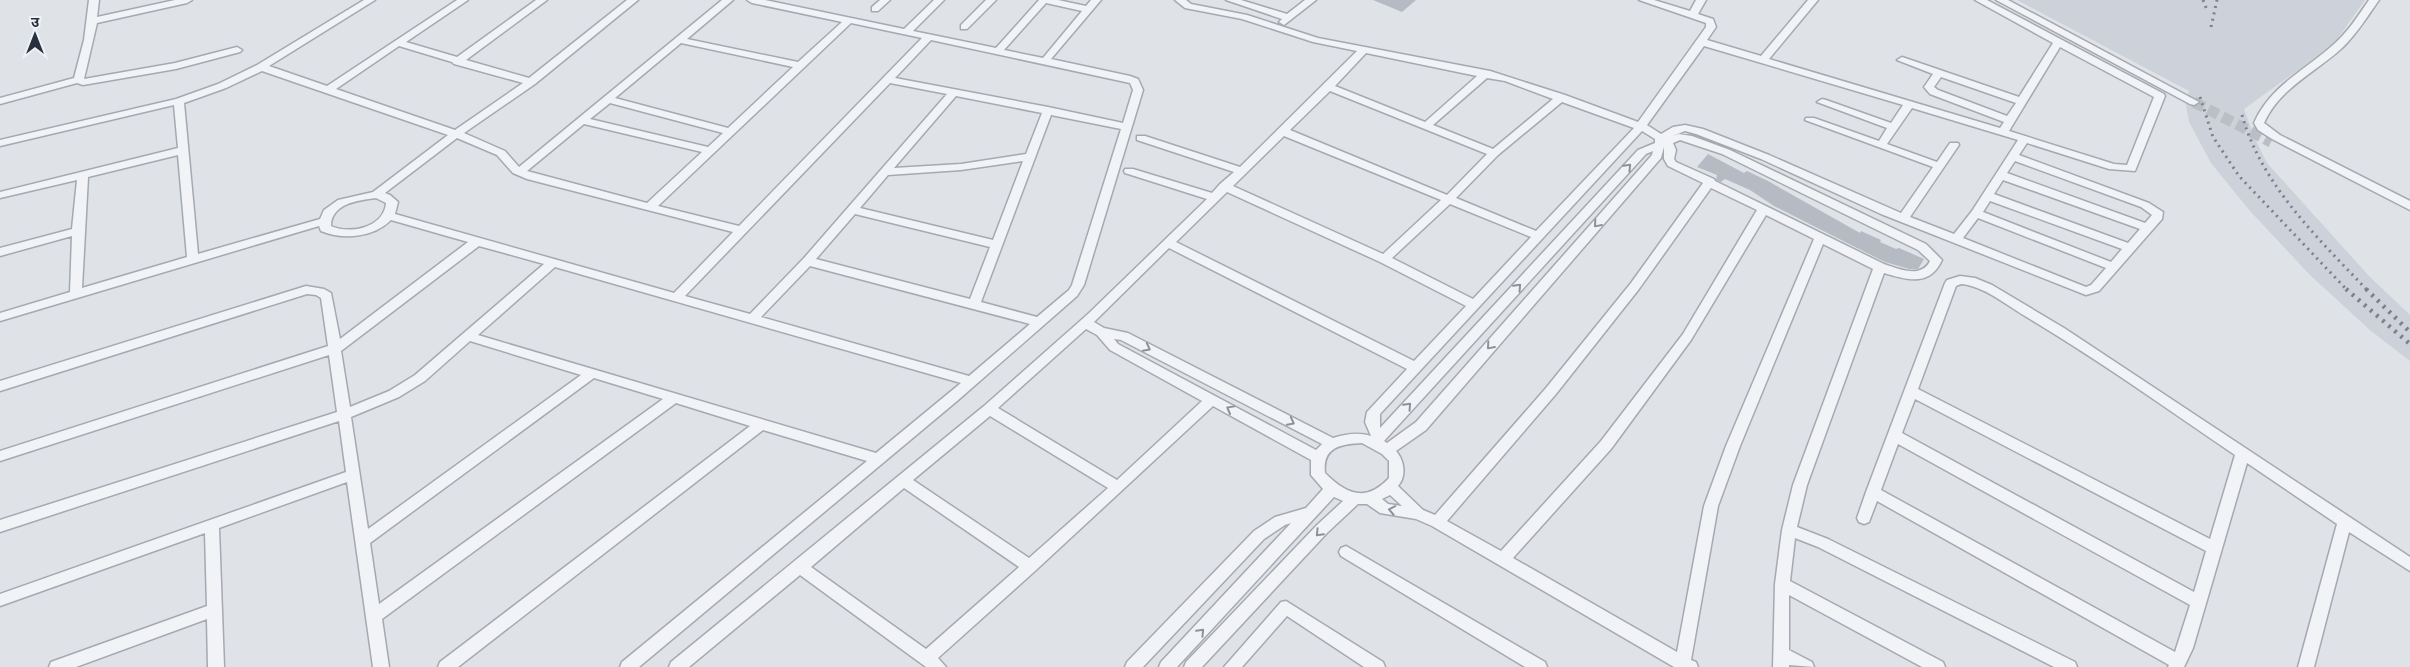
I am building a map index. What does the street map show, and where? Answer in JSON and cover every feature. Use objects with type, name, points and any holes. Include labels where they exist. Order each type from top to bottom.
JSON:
[{"type":"street","points":[[78,80],[85,60],[93,21],[94,0]]},
{"type":"street","points":[[93,21],[188,0]]},
{"type":"street","points":[[0,143],[179,101],[222,86],[261,67],[370,0]]},
{"type":"street","points":[[328,90],[463,0]]},
{"type":"street","points":[[457,62],[542,0]]},
{"type":"street","points":[[376,195],[456,134],[531,82],[633,0]]},
{"type":"street","points":[[519,172],[728,0]]},
{"type":"street","points":[[628,667],[1065,302],[1078,285],[1125,127],[1138,90],[1134,81],[907,31],[752,0]]},
{"type":"street","points":[[875,9],[885,0]]},
{"type":"street","points":[[907,31],[939,0]]},
{"type":"street","points":[[964,27],[991,0]]},
{"type":"street","points":[[998,51],[1044,0],[1088,9]]},
{"type":"street","points":[[1045,61],[1096,0]]},
{"type":"street","points":[[1180,0],[1188,6],[1244,17],[1279,27],[1310,39],[1486,73],[1560,97],[1641,126],[1662,142],[1671,150],[1669,159],[1672,164],[1710,181],[1880,267],[1919,276],[1927,273],[1934,267],[1936,260],[1922,248],[1726,152],[1688,138],[1679,137],[1662,142],[1642,152],[1378,440]]},
{"type":"street","points":[[1234,0],[1289,18]]},
{"type":"street","points":[[1279,27],[1312,0]]},
{"type":"street","points":[[1378,440],[1354,438],[1332,443],[1322,452],[1319,458],[1317,463],[1318,475],[1332,489],[1354,499],[1370,498],[1390,488],[1396,480],[1396,460],[1378,440],[1372,426],[1371,418],[1374,412],[1641,126],[1702,42],[1711,24],[1705,19],[1644,0]]},
{"type":"street","points":[[1693,15],[1701,0]]},
{"type":"street","points":[[1763,60],[1813,0]]},
{"type":"street","points":[[1702,42],[1910,103],[2113,167],[2131,169],[2134,166],[2160,96],[1980,0]]},
{"type":"street","points":[[2001,0],[2194,102]]},
{"type":"street","points":[[2374,0],[2352,32],[2338,47],[2275,94],[2260,123],[2262,128],[2276,137],[2410,206]]},
{"type":"street","points":[[651,206],[849,20]]},
{"type":"street","points":[[676,297],[929,37]]},
{"type":"street","points":[[679,40],[801,66]]},
{"type":"street","points":[[2003,132],[2058,41]]},
{"type":"street","points":[[398,43],[457,62],[531,82]]},
{"type":"street","points":[[0,101],[78,80],[95,82],[185,64],[237,50]]},
{"type":"street","points":[[682,666],[989,409],[1085,323],[1328,87],[1363,50]]},
{"type":"street","points":[[1902,60],[2021,101]]},
{"type":"street","points":[[261,67],[456,134],[500,153],[519,172],[531,177],[651,206],[742,231]]},
{"type":"street","points":[[1426,126],[1486,73]]},
{"type":"street","points":[[1939,73],[1930,85],[1934,92],[2010,120]]},
{"type":"street","points":[[888,80],[1048,110],[1125,127]]},
{"type":"street","points":[[1328,87],[1494,153]]},
{"type":"street","points":[[752,319],[808,261],[954,92]]},
{"type":"street","points":[[1384,259],[1449,199],[1494,153],[1560,97]]},
{"type":"street","points":[[608,99],[731,132]]},
{"type":"street","points":[[179,101],[193,260]]},
{"type":"street","points":[[1822,102],[1894,127]]},
{"type":"street","points":[[1881,145],[1910,103]]},
{"type":"street","points":[[974,304],[1048,110]]},
{"type":"street","points":[[582,120],[711,151]]},
{"type":"street","points":[[1810,120],[1939,166]]},
{"type":"street","points":[[1387,450],[1420,426],[1657,156],[1662,142],[1677,129],[1685,128],[1699,131],[1765,157],[1903,218],[2086,291],[2095,288],[2114,268],[2158,214],[2152,208],[2013,157]]},
{"type":"street","points":[[1282,131],[1538,236]]},
{"type":"street","points":[[1141,138],[1241,171]]},
{"type":"street","points":[[1956,239],[1976,214],[2024,139]]},
{"type":"street","points":[[2271,142],[2410,214]]},
{"type":"street","points":[[1903,218],[1954,145]]},
{"type":"street","points":[[0,195],[184,150]]},
{"type":"street","points":[[886,172],[961,167],[1030,157]]},
{"type":"street","points":[[1129,171],[1213,197]]},
{"type":"street","points":[[76,293],[78,231],[83,174]]},
{"type":"street","points":[[2001,175],[2147,228]]},
{"type":"street","points":[[1437,522],[1551,391],[1605,324],[1635,286],[1710,181]]},
{"type":"street","points":[[1224,186],[1384,259],[1475,305]]},
{"type":"street","points":[[376,195],[386,197],[392,202],[392,209],[388,216],[368,230],[355,233],[332,232],[325,228],[324,221],[336,206],[349,200],[376,195]]},
{"type":"street","points":[[1988,196],[2130,248]]},
{"type":"street","points":[[1502,560],[1606,445],[1687,337],[1764,208]]},
{"type":"street","points":[[852,210],[996,244]]},
{"type":"street","points":[[1976,214],[2114,268]]},
{"type":"street","points":[[388,216],[475,243],[676,297],[972,381]]},
{"type":"street","points":[[0,317],[324,221]]},
{"type":"street","points":[[0,252],[78,231]]},
{"type":"street","points":[[1370,498],[1385,509],[1418,514],[1437,522],[1685,666],[1711,506],[1733,446],[1820,238]]},
{"type":"street","points":[[0,456],[336,348],[475,243]]},
{"type":"street","points":[[1168,243],[1416,368]]},
{"type":"street","points":[[808,261],[1040,322]]},
{"type":"street","points":[[0,526],[345,414],[406,387],[552,263]]},
{"type":"street","points":[[1806,667],[1781,660],[1782,584],[1789,530],[1800,485],[1880,267]]},
{"type":"street","points":[[1864,518],[1951,283],[1960,280],[1972,281],[2060,331],[2244,452],[2410,565]]},
{"type":"street","points":[[0,386],[306,290],[315,290],[327,296],[381,667]]},
{"type":"street","points":[[1085,323],[1101,332],[1124,336],[1332,443]]},
{"type":"street","points":[[1101,332],[1114,347],[1319,458]]},
{"type":"street","points":[[468,336],[878,459]]},
{"type":"street","points":[[363,540],[591,374]]},
{"type":"street","points":[[1911,391],[2215,549]]},
{"type":"street","points":[[374,616],[674,398]]},
{"type":"street","points":[[800,567],[932,663],[1030,567],[1212,399]]},
{"type":"street","points":[[989,409],[1118,487]]},
{"type":"street","points":[[446,667],[760,424]]},
{"type":"street","points":[[1894,435],[2198,602]]},
{"type":"street","points":[[1873,492],[2177,665],[2186,648],[2198,602],[2244,452]]},
{"type":"street","points":[[0,600],[352,475]]},
{"type":"street","points":[[902,480],[1030,567]]},
{"type":"street","points":[[1390,488],[1399,494],[1418,514]]},
{"type":"street","points":[[1167,667],[1254,576],[1308,513],[1332,489]]},
{"type":"street","points":[[1192,667],[1322,529],[1354,499]]},
{"type":"street","points":[[1133,667],[1260,535],[1280,521],[1308,513]]},
{"type":"street","points":[[2306,667],[2345,521]]},
{"type":"street","points":[[212,526],[216,667]]},
{"type":"street","points":[[1789,530],[1823,544],[2069,667]]},
{"type":"street","points":[[1346,552],[1539,667]]},
{"type":"street","points":[[1782,584],[1938,667]]},
{"type":"street","points":[[1238,665],[1286,607],[1377,667]]},
{"type":"street","points":[[57,667],[214,610]]},
{"type":"shaded area","points":[[2017,0],[2365,0],[2333,45],[2244,109],[2255,139],[2267,163],[2369,276],[2410,315],[2410,361],[2371,331],[2310,275],[2250,211],[2211,163],[2189,122],[2186,105],[2189,91]]},
{"type":"building","points":[[1373,0],[1416,0],[1402,12]]},
{"type":"building","points":[[1708,154],[1744,173],[1747,171],[1768,181],[1860,233],[1861,231],[1881,240],[1880,242],[1924,259],[1918,269],[1909,269],[1885,262],[1774,206],[1750,190],[1725,179],[1721,182],[1716,180],[1717,175],[1697,167]]},
{"type":"tunnel","points":[[2194,102],[2271,142]]},
{"type":"railway","points":[[2203,0],[2207,10]]},
{"type":"railway","points":[[2211,27],[2217,0]]},
{"type":"railway","points":[[2200,97],[2213,137],[2239,176],[2346,289]]},
{"type":"railway","points":[[2242,115],[2251,141],[2277,188],[2311,230],[2367,290]]},
{"type":"railway","points":[[2346,289],[2410,344]]},
{"type":"railway","points":[[2367,290],[2410,332]]}]
